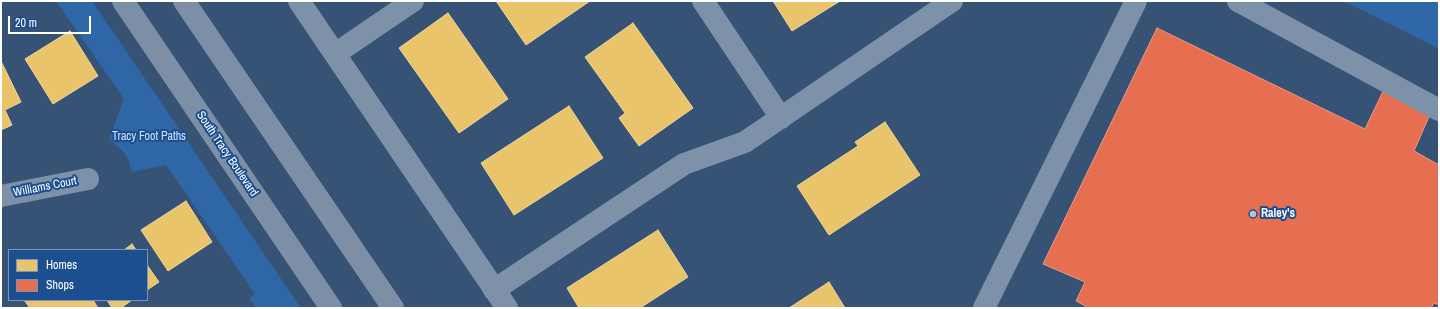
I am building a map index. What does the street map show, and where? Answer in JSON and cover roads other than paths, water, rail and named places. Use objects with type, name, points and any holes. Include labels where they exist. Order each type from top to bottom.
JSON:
[{"type":"main road","name":"South Tracy Boulevard","points":[[123,1],[331,308]]},
{"type":"main road","points":[[184,1],[393,308]]},
{"type":"street","points":[[299,1],[507,308]]},
{"type":"street","points":[[335,54],[413,1]]},
{"type":"street","points":[[703,1],[781,118]]},
{"type":"street","points":[[494,290],[684,164],[745,142],[952,1]]},
{"type":"street","points":[[984,308],[1136,1]]},
{"type":"street","points":[[1238,1],[1439,110]]},
{"type":"street","name":"Williams Court","points":[[1,196],[88,179]]},
{"type":"place","name":"Raley's","points":[[1253,214]]},
{"type":"park label","name":"Tracy Foot Paths","points":[[149,137]]}]
